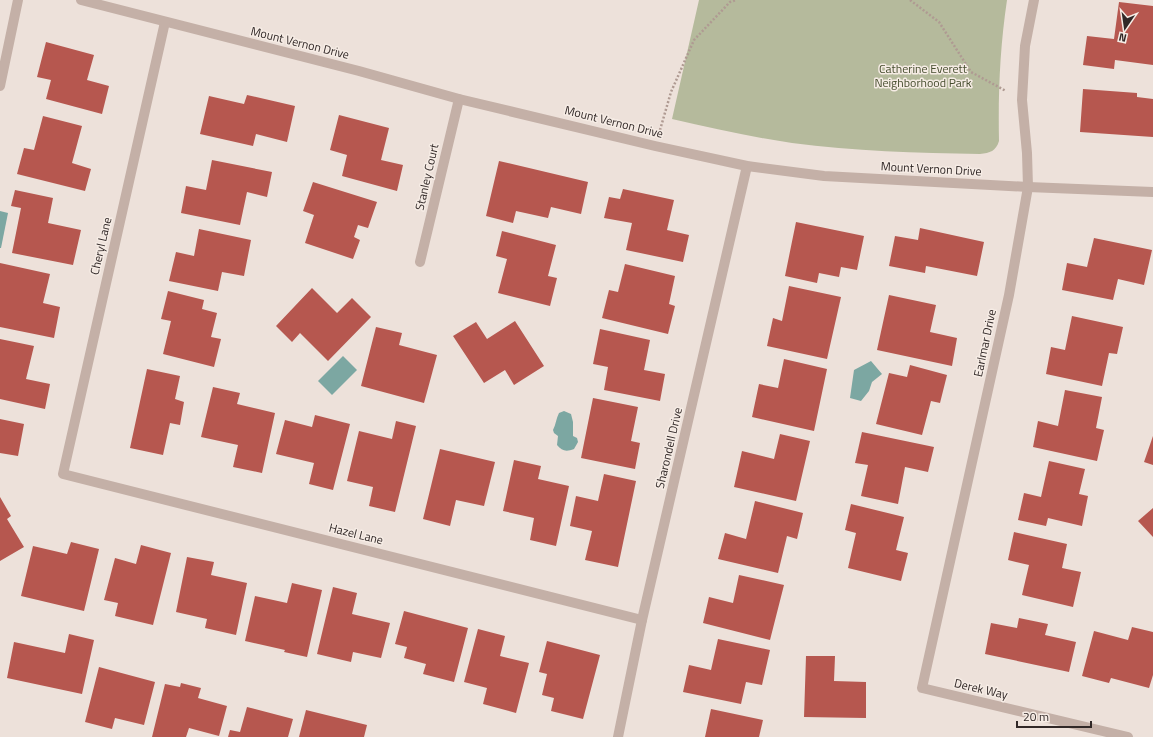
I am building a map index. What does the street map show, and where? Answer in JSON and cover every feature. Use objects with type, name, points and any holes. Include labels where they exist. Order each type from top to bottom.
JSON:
[{"type":"street","points":[[0,86],[18,0]]},
{"type":"street","name":"Mount Vernon Drive","points":[[81,0],[359,71],[459,99],[655,146],[747,166],[824,176],[1153,192]]},
{"type":"street","name":"Earlmar Drive","points":[[922,688],[1009,295],[1028,187],[1027,153],[1022,100],[1025,46],[1034,0]]},
{"type":"street","name":"Cheryl Lane","points":[[63,474],[165,22]]},
{"type":"street","name":"Stanley Court","points":[[420,262],[459,99]]},
{"type":"street","name":"Sharondell Drive","points":[[618,737],[642,620],[747,166]]},
{"type":"street","name":"Hazel Lane","points":[[63,474],[642,620]]},
{"type":"street","name":"Derek Way","points":[[922,688],[1128,737]]},
{"type":"path","points":[[655,146],[671,92],[694,40],[730,2],[736,0]]},
{"type":"path","points":[[910,0],[939,22],[971,72],[1022,100]]},
{"type":"green space","name":"Catherine Everett Neighborhood Park","points":[[699,0],[1007,0],[1000,70],[998,144],[992,151],[980,154],[862,150],[777,141],[672,119]]},
{"type":"water","points":[[0,211],[8,213],[1,248],[0,248]]},
{"type":"water","points":[[343,356],[357,370],[332,395],[318,381]]},
{"type":"water","points":[[871,361],[882,374],[872,382],[869,391],[861,401],[850,398],[854,370]]},
{"type":"water","points":[[564,411],[571,414],[573,422],[573,436],[577,438],[578,442],[574,449],[569,450],[562,450],[557,445],[558,436],[553,430],[559,413]]},
{"type":"building","points":[[1119,2],[1153,6],[1153,65],[1115,60],[1114,69],[1083,65],[1087,36],[1114,39]]},
{"type":"building","points":[[46,42],[94,55],[87,80],[109,86],[102,114],[46,99],[51,80],[37,77]]},
{"type":"building","points":[[1083,89],[1137,93],[1137,97],[1153,99],[1153,137],[1080,132]]},
{"type":"building","points":[[247,95],[295,106],[287,142],[256,134],[253,146],[200,134],[209,96],[244,104]]},
{"type":"building","points":[[339,115],[389,128],[381,160],[403,165],[397,191],[342,176],[347,155],[330,150]]},
{"type":"building","points":[[43,116],[82,126],[72,163],[91,169],[85,191],[17,174],[24,148],[34,150]]},
{"type":"building","points":[[212,160],[272,172],[267,197],[247,192],[240,225],[181,213],[186,186],[206,190]]},
{"type":"building","points":[[499,161],[588,182],[581,214],[551,207],[548,218],[516,211],[513,223],[486,216]]},
{"type":"building","points":[[313,182],[377,202],[368,228],[358,225],[354,237],[360,240],[353,259],[305,243],[314,215],[303,211]]},
{"type":"building","points":[[623,189],[674,200],[667,230],[689,235],[683,262],[626,250],[632,223],[604,218],[609,197],[620,199]]},
{"type":"building","points":[[15,190],[53,198],[48,223],[81,230],[73,265],[12,253],[21,208],[11,206]]},
{"type":"building","points":[[796,222],[864,236],[857,270],[841,267],[839,277],[819,273],[817,283],[785,276]]},
{"type":"building","points":[[920,228],[984,242],[977,276],[926,266],[925,273],[889,266],[895,236],[918,240]]},
{"type":"building","points":[[199,229],[251,240],[244,276],[222,272],[218,291],[169,281],[176,252],[194,256]]},
{"type":"building","points":[[502,231],[556,245],[548,276],[557,278],[550,306],[498,293],[507,259],[496,256]]},
{"type":"building","points":[[1094,238],[1152,250],[1144,285],[1118,279],[1113,300],[1062,290],[1067,263],[1087,267]]},
{"type":"building","points":[[0,263],[50,274],[43,303],[60,307],[54,338],[0,327]]},
{"type":"building","points":[[625,264],[675,276],[669,304],[675,306],[668,334],[602,318],[609,290],[618,292]]},
{"type":"building","points":[[789,286],[841,297],[827,359],[767,346],[773,318],[782,321]]},
{"type":"building","points":[[312,288],[337,313],[352,298],[371,317],[328,361],[300,333],[292,342],[276,326]]},
{"type":"building","points":[[168,291],[204,300],[202,309],[217,313],[211,337],[221,339],[214,367],[163,354],[171,321],[161,319]]},
{"type":"building","points":[[889,295],[936,305],[930,332],[957,338],[952,366],[877,350]]},
{"type":"building","points":[[1072,316],[1123,327],[1117,354],[1109,353],[1102,386],[1046,374],[1051,347],[1065,350]]},
{"type":"building","points":[[515,321],[544,366],[514,385],[505,370],[484,383],[453,336],[476,322],[487,339]]},
{"type":"building","points":[[376,327],[402,333],[399,345],[437,355],[424,403],[361,386]]},
{"type":"building","points":[[600,329],[650,340],[644,370],[665,374],[660,401],[604,390],[608,367],[593,364]]},
{"type":"building","points":[[0,339],[34,346],[26,379],[50,384],[45,409],[0,399]]},
{"type":"building","points":[[784,359],[827,369],[814,431],[752,417],[759,384],[778,388]]},
{"type":"building","points":[[910,365],[947,375],[940,403],[931,401],[922,435],[876,424],[889,373],[907,377]]},
{"type":"building","points":[[147,369],[180,376],[175,399],[184,402],[180,425],[170,423],[163,455],[130,448]]},
{"type":"building","points":[[213,387],[240,393],[237,404],[275,413],[262,473],[233,467],[238,445],[201,437]]},
{"type":"building","points":[[1065,390],[1102,397],[1096,428],[1104,430],[1097,461],[1033,447],[1038,421],[1058,426]]},
{"type":"building","points":[[593,398],[638,407],[631,441],[640,443],[635,469],[581,458]]},
{"type":"building","points":[[315,415],[350,424],[333,490],[309,484],[314,463],[276,454],[285,420],[312,427]]},
{"type":"building","points":[[0,419],[24,424],[18,456],[0,453]]},
{"type":"building","points":[[396,421],[416,426],[395,512],[369,506],[373,487],[347,481],[359,431],[392,439]]},
{"type":"building","points":[[862,432],[934,447],[928,472],[905,467],[898,504],[861,496],[868,465],[855,463]]},
{"type":"building","points":[[780,434],[810,441],[796,501],[734,487],[742,451],[774,459]]},
{"type":"building","points":[[1153,436],[1153,465],[1144,462]]},
{"type":"building","points":[[440,449],[495,462],[484,506],[456,500],[450,526],[423,519]]},
{"type":"building","points":[[514,460],[541,466],[538,479],[569,486],[556,546],[530,540],[534,518],[503,511]]},
{"type":"building","points":[[1049,461],[1085,469],[1079,494],[1088,496],[1082,526],[1048,518],[1046,526],[1018,520],[1024,493],[1041,497]]},
{"type":"building","points":[[604,474],[636,481],[618,567],[585,560],[592,531],[570,526],[576,496],[598,501]]},
{"type":"building","points":[[0,497],[11,516],[7,519],[24,547],[0,561]]},
{"type":"building","points":[[755,501],[803,513],[797,539],[787,536],[778,573],[718,559],[725,533],[746,539]]},
{"type":"building","points":[[851,504],[904,517],[896,550],[908,553],[901,581],[848,568],[856,533],[845,530]]},
{"type":"building","points":[[1153,508],[1153,537],[1138,521]]},
{"type":"building","points":[[1014,532],[1067,544],[1062,568],[1081,572],[1073,607],[1022,595],[1029,565],[1008,560]]},
{"type":"building","points":[[71,542],[99,549],[84,611],[21,596],[33,546],[67,554]]},
{"type":"building","points":[[141,545],[171,553],[153,625],[115,616],[118,603],[104,600],[115,558],[136,564]]},
{"type":"building","points":[[187,557],[214,562],[211,575],[247,583],[236,635],[205,628],[207,619],[176,612]]},
{"type":"building","points":[[739,575],[784,585],[770,640],[703,623],[709,597],[733,603]]},
{"type":"building","points":[[292,583],[322,590],[307,657],[284,652],[285,650],[245,641],[255,596],[287,603]]},
{"type":"building","points":[[333,587],[357,593],[352,614],[390,623],[381,658],[353,652],[351,662],[317,654]]},
{"type":"building","points":[[404,611],[468,628],[454,682],[423,674],[426,664],[404,658],[407,647],[395,644]]},
{"type":"building","points":[[1019,618],[1048,624],[1045,635],[1076,642],[1069,672],[985,654],[991,623],[1017,628]]},
{"type":"building","points":[[1132,627],[1153,632],[1153,675],[1149,688],[1111,678],[1109,683],[1082,676],[1094,631],[1128,640]]},
{"type":"building","points":[[478,629],[505,636],[500,656],[529,663],[516,713],[483,704],[487,688],[464,682]]},
{"type":"building","points":[[69,634],[94,640],[82,694],[7,678],[14,642],[65,653]]},
{"type":"building","points":[[718,639],[770,650],[762,685],[746,682],[741,704],[683,692],[689,665],[711,670]]},
{"type":"building","points":[[547,641],[600,655],[583,719],[551,711],[554,698],[542,695],[547,674],[539,672]]},
{"type":"building","points":[[806,656],[835,656],[834,681],[866,682],[866,718],[804,717]]},
{"type":"building","points":[[99,667],[155,682],[144,725],[115,718],[112,729],[85,722]]},
{"type":"building","points":[[181,683],[201,688],[198,698],[227,706],[219,736],[189,728],[186,737],[152,737],[165,684],[180,687]]},
{"type":"building","points":[[247,707],[293,719],[288,737],[228,737],[230,730],[240,732]]},
{"type":"building","points":[[711,709],[763,720],[759,737],[705,737]]},
{"type":"building","points":[[306,710],[367,725],[364,737],[299,737]]}]
